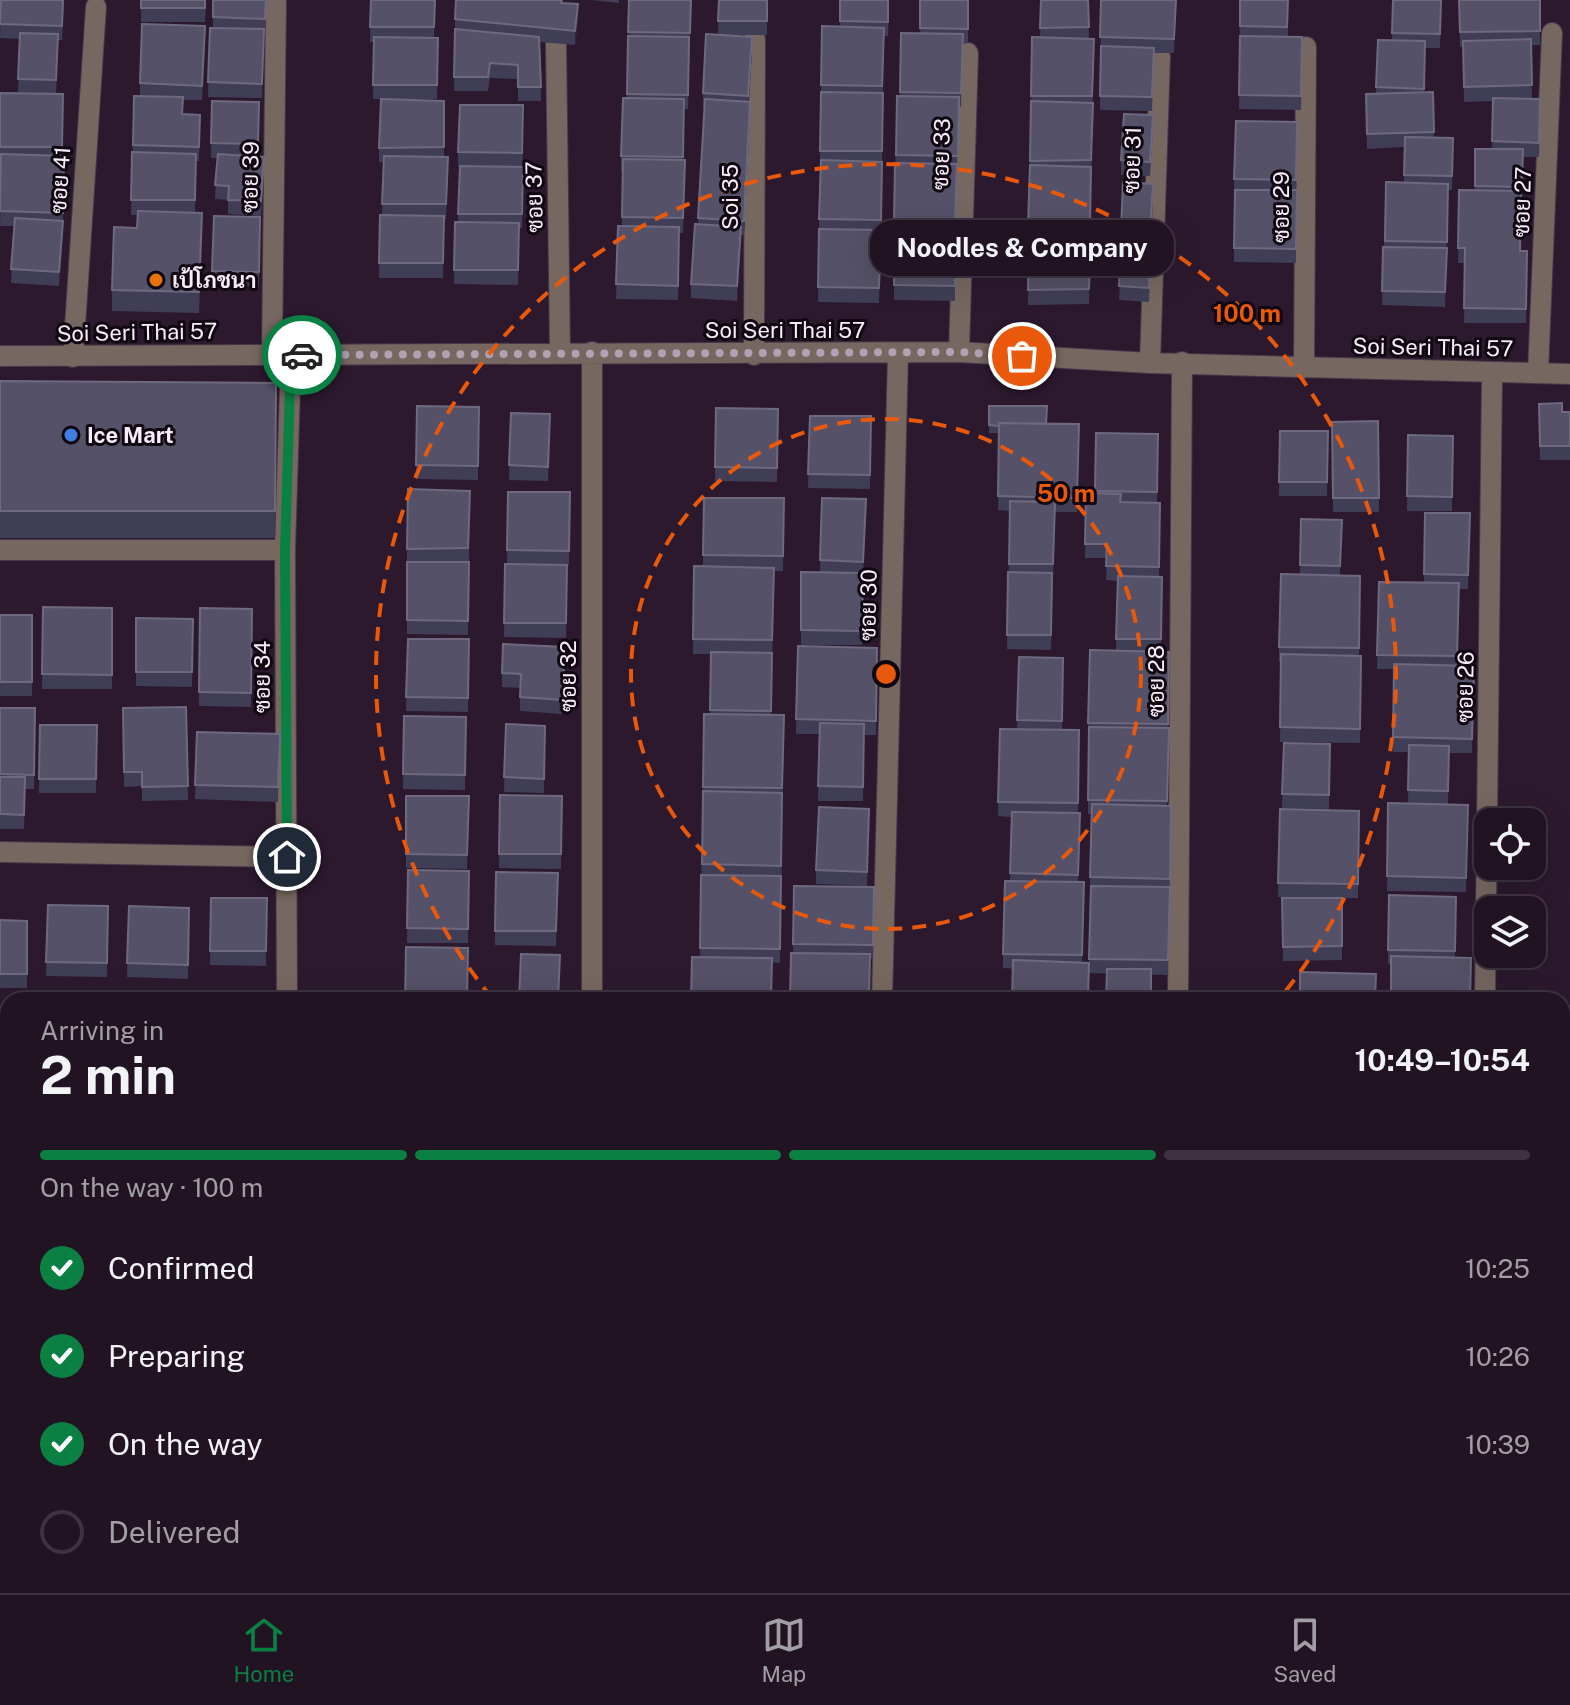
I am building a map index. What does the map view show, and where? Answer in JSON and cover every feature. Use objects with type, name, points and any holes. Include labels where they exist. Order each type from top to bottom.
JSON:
[{"type":"street","name":"ซอย 39","points":[[276,0],[282,354]]},
{"type":"street","name":"ซอย 41","points":[[73,357],[96,7]]},
{"type":"street","name":"ซอย 27","points":[[1538,373],[1552,33]]},
{"type":"street","name":"Soi 35","points":[[754,355],[755,39]]},
{"type":"street","name":"ซอย 37","points":[[556,41],[560,352]]},
{"type":"street","name":"ซอย 29","points":[[1304,368],[1306,47]]},
{"type":"street","name":"ซอย 33","points":[[959,352],[968,53]]},
{"type":"street","name":"ซอย 31","points":[[1150,363],[1160,56]]},
{"type":"street","name":"ซอย 32","points":[[592,352],[592,992]]},
{"type":"street","name":"Soi Seri Thai 57","points":[[0,356],[959,352],[1150,363],[1492,375],[1570,374]]},
{"type":"street","name":"ซอย 34","points":[[282,354],[287,992]]},
{"type":"street","name":"ซอย 30","points":[[882,992],[898,354]]},
{"type":"street","name":"ซอย 28","points":[[1178,992],[1182,362]]},
{"type":"street","name":"ซอย 26","points":[[1485,992],[1492,375]]},
{"type":"street","points":[[0,550],[285,550]]},
{"type":"street","points":[[0,852],[287,857]]},
{"type":"building","points":[[1,0],[63,0],[62,26],[0,24]]},
{"type":"building","points":[[141,0],[205,0],[205,8],[141,8]]},
{"type":"building","points":[[213,0],[266,0],[265,19],[213,17]]},
{"type":"building","points":[[371,0],[435,0],[434,27],[370,27]]},
{"type":"building","points":[[456,0],[562,0],[561,3],[578,4],[575,31],[455,19]]},
{"type":"building","points":[[629,0],[691,0],[690,33],[628,32]]},
{"type":"building","points":[[719,0],[767,0],[767,21],[718,21]]},
{"type":"building","points":[[840,0],[888,0],[888,22],[840,21]]},
{"type":"building","points":[[920,0],[968,0],[968,29],[920,28]]},
{"type":"building","points":[[1041,0],[1088,0],[1089,27],[1040,28]]},
{"type":"building","points":[[1101,0],[1176,0],[1174,39],[1100,37]]},
{"type":"building","points":[[1240,0],[1288,0],[1287,27],[1240,26]]},
{"type":"building","points":[[1393,0],[1441,0],[1440,34],[1392,33]]},
{"type":"building","points":[[1459,0],[1540,0],[1540,31],[1460,32]]},
{"type":"building","points":[[142,24],[205,26],[202,86],[140,83]]},
{"type":"building","points":[[822,26],[884,28],[882,86],[821,85]]},
{"type":"building","points":[[210,28],[264,29],[262,84],[208,82]]},
{"type":"building","points":[[455,29],[539,37],[541,87],[518,87],[518,65],[490,63],[488,77],[454,77]]},
{"type":"building","points":[[20,33],[58,34],[56,80],[18,79]]},
{"type":"building","points":[[901,33],[963,34],[961,93],[900,92]]},
{"type":"building","points":[[706,34],[752,37],[748,96],[703,93]]},
{"type":"building","points":[[628,36],[689,37],[688,95],[627,94]]},
{"type":"building","points":[[1240,36],[1302,37],[1301,96],[1239,95]]},
{"type":"building","points":[[374,37],[438,38],[437,85],[373,85]]},
{"type":"building","points":[[1032,37],[1094,39],[1092,96],[1031,96]]},
{"type":"building","points":[[1531,39],[1532,85],[1464,87],[1463,41]]},
{"type":"building","points":[[1378,40],[1425,41],[1424,89],[1376,87]]},
{"type":"building","points":[[1101,46],[1154,48],[1152,97],[1100,96]]},
{"type":"building","points":[[821,92],[883,93],[882,151],[820,151]]},
{"type":"building","points":[[1433,92],[1434,132],[1367,134],[1366,94]]},
{"type":"building","points":[[0,93],[63,94],[62,147],[0,147]]},
{"type":"building","points":[[134,96],[183,97],[182,114],[200,115],[199,147],[133,145]]},
{"type":"building","points":[[897,96],[959,97],[958,156],[896,155]]},
{"type":"building","points":[[623,98],[684,99],[683,157],[621,156]]},
{"type":"building","points":[[1493,98],[1540,99],[1539,143],[1492,141]]},
{"type":"building","points":[[381,99],[444,101],[444,147],[379,148]]},
{"type":"building","points":[[705,99],[750,102],[744,221],[698,218]]},
{"type":"building","points":[[212,101],[259,102],[258,144],[211,143]]},
{"type":"building","points":[[1031,101],[1093,103],[1091,160],[1030,161]]},
{"type":"building","points":[[460,105],[523,105],[522,153],[458,152]]},
{"type":"building","points":[[1124,114],[1153,115],[1150,162],[1121,160]]},
{"type":"building","points":[[1236,121],[1297,122],[1296,180],[1234,179]]},
{"type":"building","points":[[1405,137],[1453,138],[1452,176],[1404,175]]},
{"type":"building","points":[[1475,149],[1523,149],[1522,187],[1475,186]]},
{"type":"building","points":[[132,152],[196,154],[195,200],[131,200]]},
{"type":"building","points":[[1,154],[64,156],[63,213],[0,211]]},
{"type":"building","points":[[218,154],[264,157],[261,201],[228,200],[229,186],[215,185]]},
{"type":"building","points":[[384,156],[448,157],[446,204],[382,204]]},
{"type":"building","points":[[623,159],[685,160],[683,218],[622,217]]},
{"type":"building","points":[[821,160],[882,162],[881,220],[819,219]]},
{"type":"building","points":[[895,163],[957,164],[955,222],[894,221]]},
{"type":"building","points":[[1030,165],[1091,167],[1090,224],[1028,225]]},
{"type":"building","points":[[460,166],[523,167],[522,214],[458,214]]},
{"type":"building","points":[[1123,182],[1153,184],[1150,231],[1121,230]]},
{"type":"building","points":[[1386,182],[1448,184],[1447,242],[1385,241]]},
{"type":"building","points":[[1235,190],[1297,190],[1296,249],[1234,248]]},
{"type":"building","points":[[1459,190],[1521,191],[1520,251],[1527,251],[1526,309],[1464,308],[1465,248],[1458,248]]},
{"type":"building","name":"เป้โภชนา","points":[[138,211],[202,213],[199,292],[112,290],[114,227],[137,228]]},
{"type":"building","points":[[380,215],[444,216],[443,263],[379,263]]},
{"type":"building","points":[[214,216],[260,217],[259,272],[212,271]]},
{"type":"building","points":[[15,218],[63,221],[59,272],[11,269]]},
{"type":"building","points":[[455,222],[519,223],[518,270],[454,270]]},
{"type":"building","points":[[695,224],[741,227],[737,286],[691,284]]},
{"type":"building","points":[[618,226],[679,227],[678,286],[616,284]]},
{"type":"building","points":[[894,227],[957,228],[955,286],[894,285]]},
{"type":"building","points":[[819,229],[881,230],[879,288],[818,287]]},
{"type":"building","points":[[1029,230],[1091,232],[1089,289],[1028,290]]},
{"type":"building","points":[[1122,239],[1151,241],[1149,288],[1119,286]]},
{"type":"building","points":[[1383,247],[1447,248],[1445,292],[1382,291]]},
{"type":"building","points":[[0,381],[276,383],[275,511],[0,511]]},
{"type":"building","points":[[1562,403],[1562,412],[1570,412],[1570,446],[1540,446],[1539,404]]},
{"type":"building","points":[[417,406],[479,407],[478,466],[416,465]]},
{"type":"building","points":[[989,406],[1047,406],[1046,424],[989,425]]},
{"type":"building","points":[[716,408],[778,409],[777,468],[715,467]]},
{"type":"building","points":[[511,413],[550,414],[548,467],[509,465]]},
{"type":"building","points":[[810,416],[871,416],[870,475],[808,474]]},
{"type":"building","points":[[1378,421],[1379,498],[1333,498],[1332,422]]},
{"type":"building","points":[[999,423],[1079,424],[1077,498],[998,496]]},
{"type":"building","points":[[1280,431],[1328,431],[1327,482],[1279,482]]},
{"type":"building","points":[[1096,433],[1158,434],[1157,492],[1095,491]]},
{"type":"building","points":[[1408,435],[1453,436],[1452,497],[1407,496]]},
{"type":"building","points":[[408,489],[470,491],[468,548],[407,549]]},
{"type":"building","points":[[508,492],[570,492],[569,551],[507,550]]},
{"type":"building","points":[[1086,493],[1121,494],[1120,502],[1160,503],[1159,567],[1106,566],[1107,544],[1085,544]]},
{"type":"building","points":[[704,498],[784,498],[783,556],[703,555]]},
{"type":"building","points":[[822,498],[866,499],[863,562],[820,560]]},
{"type":"building","points":[[1010,501],[1055,502],[1053,564],[1009,564]]},
{"type":"building","points":[[1425,513],[1470,513],[1468,575],[1424,574]]},
{"type":"building","points":[[1301,519],[1342,520],[1340,566],[1300,565]]},
{"type":"building","points":[[407,562],[469,562],[468,621],[407,620]]},
{"type":"building","points":[[505,564],[567,565],[566,623],[504,623]]},
{"type":"building","points":[[694,566],[774,568],[772,640],[693,639]]},
{"type":"building","points":[[801,572],[863,573],[862,631],[801,630]]},
{"type":"building","points":[[1008,572],[1052,573],[1051,635],[1007,635]]},
{"type":"building","points":[[1281,574],[1360,576],[1359,648],[1279,647]]},
{"type":"building","points":[[1118,576],[1162,577],[1161,639],[1116,639]]},
{"type":"building","points":[[1379,582],[1459,583],[1457,656],[1377,655]]},
{"type":"building","points":[[43,607],[112,608],[112,675],[42,674]]},
{"type":"building","points":[[200,608],[252,609],[251,693],[199,692]]},
{"type":"building","points":[[0,615],[32,615],[32,682],[0,682]]},
{"type":"building","points":[[136,618],[193,619],[192,672],[136,672]]},
{"type":"building","points":[[408,639],[469,639],[468,698],[406,697]]},
{"type":"building","points":[[503,644],[565,647],[562,700],[520,697],[521,674],[502,673]]},
{"type":"building","points":[[798,646],[877,648],[876,721],[796,719]]},
{"type":"building","points":[[1090,650],[1169,652],[1168,724],[1088,723]]},
{"type":"building","points":[[711,652],[772,653],[771,711],[710,710]]},
{"type":"building","points":[[1281,654],[1361,656],[1360,729],[1280,727]]},
{"type":"building","points":[[1019,657],[1063,658],[1062,721],[1017,720]]},
{"type":"building","points":[[1394,664],[1474,666],[1472,739],[1393,737]]},
{"type":"building","points":[[186,707],[188,786],[142,787],[142,772],[124,772],[123,708]]},
{"type":"building","points":[[0,708],[35,708],[34,775],[0,774]]},
{"type":"building","points":[[704,714],[784,715],[782,788],[703,787]]},
{"type":"building","points":[[404,716],[466,717],[465,775],[403,774]]},
{"type":"building","points":[[820,723],[864,724],[863,787],[818,786]]},
{"type":"building","points":[[506,724],[545,726],[544,779],[504,777]]},
{"type":"building","points":[[40,725],[97,725],[96,779],[39,779]]},
{"type":"building","points":[[1089,727],[1169,728],[1167,801],[1088,800]]},
{"type":"building","points":[[1000,729],[1079,730],[1078,803],[998,802]]},
{"type":"building","points":[[197,732],[280,734],[278,787],[195,785]]},
{"type":"building","points":[[1284,743],[1330,744],[1329,795],[1282,794]]},
{"type":"building","points":[[1409,745],[1449,746],[1448,791],[1408,790]]},
{"type":"building","points":[[0,777],[25,777],[24,815],[0,814]]},
{"type":"building","points":[[703,791],[782,793],[781,866],[702,864]]},
{"type":"building","points":[[500,795],[562,796],[561,854],[499,854]]},
{"type":"building","points":[[406,796],[469,796],[467,855],[406,854]]},
{"type":"building","points":[[1388,803],[1468,805],[1466,878],[1387,876]]},
{"type":"building","points":[[1092,804],[1171,806],[1170,879],[1090,877]]},
{"type":"building","points":[[819,807],[869,809],[867,872],[816,870]]},
{"type":"building","points":[[1280,809],[1359,811],[1358,884],[1278,883]]},
{"type":"building","points":[[1012,812],[1080,813],[1078,875],[1010,873]]},
{"type":"building","points":[[408,870],[469,871],[468,929],[407,928]]},
{"type":"building","points":[[496,872],[558,873],[556,931],[495,931]]},
{"type":"building","points":[[701,875],[781,876],[780,949],[700,948]]},
{"type":"building","points":[[1005,881],[1084,882],[1082,955],[1003,954]]},
{"type":"building","points":[[794,886],[874,887],[873,945],[793,944]]},
{"type":"building","points":[[1091,886],[1170,887],[1168,960],[1089,959]]},
{"type":"building","points":[[1389,895],[1456,897],[1455,951],[1388,950]]},
{"type":"building","points":[[211,898],[267,898],[266,951],[210,951]]},
{"type":"building","points":[[1282,898],[1342,898],[1342,946],[1283,947]]},
{"type":"building","points":[[48,905],[108,906],[107,963],[46,962]]},
{"type":"building","points":[[129,906],[189,908],[188,965],[127,963]]},
{"type":"building","points":[[0,920],[27,921],[27,974],[0,974]]},
{"type":"building","points":[[406,947],[468,948],[467,992],[405,992]]},
{"type":"building","points":[[791,953],[870,954],[869,992],[790,992]]},
{"type":"building","points":[[521,954],[560,955],[558,992],[519,992]]},
{"type":"building","points":[[1391,956],[1471,958],[1470,992],[1391,992]]},
{"type":"building","points":[[692,957],[772,958],[771,992],[691,992]]},
{"type":"building","points":[[1013,960],[1089,963],[1088,992],[1012,992]]},
{"type":"building","points":[[1107,969],[1151,969],[1151,992],[1106,992]]},
{"type":"building","points":[[1300,972],[1376,974],[1375,992],[1300,992]]},
{"type":"way so far","points":[[302,355],[959,352],[1022,356]]},
{"type":"place","name":"เป้โภชนา","points":[[156,280]]},
{"type":"place","name":"Noodles & Company","points":[[1022,356]]},
{"type":"place","name":"Ice Mart","points":[[71,435]]},
{"type":"route","points":[[287,857],[285,550],[291,355],[302,355]]}]
